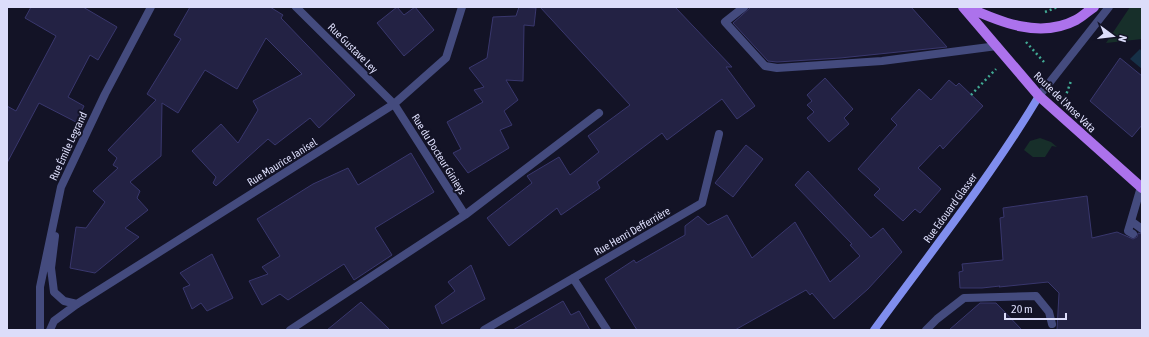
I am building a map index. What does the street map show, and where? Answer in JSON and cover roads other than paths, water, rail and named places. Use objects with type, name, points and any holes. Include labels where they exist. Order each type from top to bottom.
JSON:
[{"type":"main road","name":"Route de l'Anse Vata","points":[[963,7],[998,46],[1039,96],[1142,188]]},
{"type":"main road","points":[[967,7],[994,20],[1020,28],[1053,27],[1076,20],[1094,7]]},
{"type":"main road","name":"Rue Edouard Glasser","points":[[874,330],[969,202],[1039,96]]},
{"type":"street","name":"Rue Émile Legrand","points":[[40,330],[40,286],[61,187],[105,94],[151,7]]},
{"type":"street","name":"Rue Gustave Ley","points":[[296,7],[394,104]]},
{"type":"street","name":"Rue Maurice Janisel","points":[[50,330],[54,322],[77,304],[394,104],[446,58],[462,7]]},
{"type":"street","points":[[744,7],[725,22],[765,66],[777,68],[882,61],[998,46]]},
{"type":"street","points":[[1039,96],[1109,7]]},
{"type":"street","name":"Rue du Docteur Ginieys","points":[[394,104],[465,215]]},
{"type":"street","points":[[290,330],[465,215],[599,114]]},
{"type":"street","name":"Rue Henri Defferrière","points":[[484,330],[702,203],[719,134]]},
{"type":"street","points":[[61,187],[51,268],[54,292],[64,301],[77,304]]},
{"type":"street","points":[[1133,234],[1128,231],[1142,188]]},
{"type":"street","points":[[1131,221],[1142,229]]},
{"type":"street","points":[[573,278],[607,330]]},
{"type":"street","points":[[926,330],[937,319],[964,298],[1036,296],[1049,312],[1052,324]]},
{"type":"water","points":[[1140,49],[1142,52],[1142,69],[1130,59]]}]
